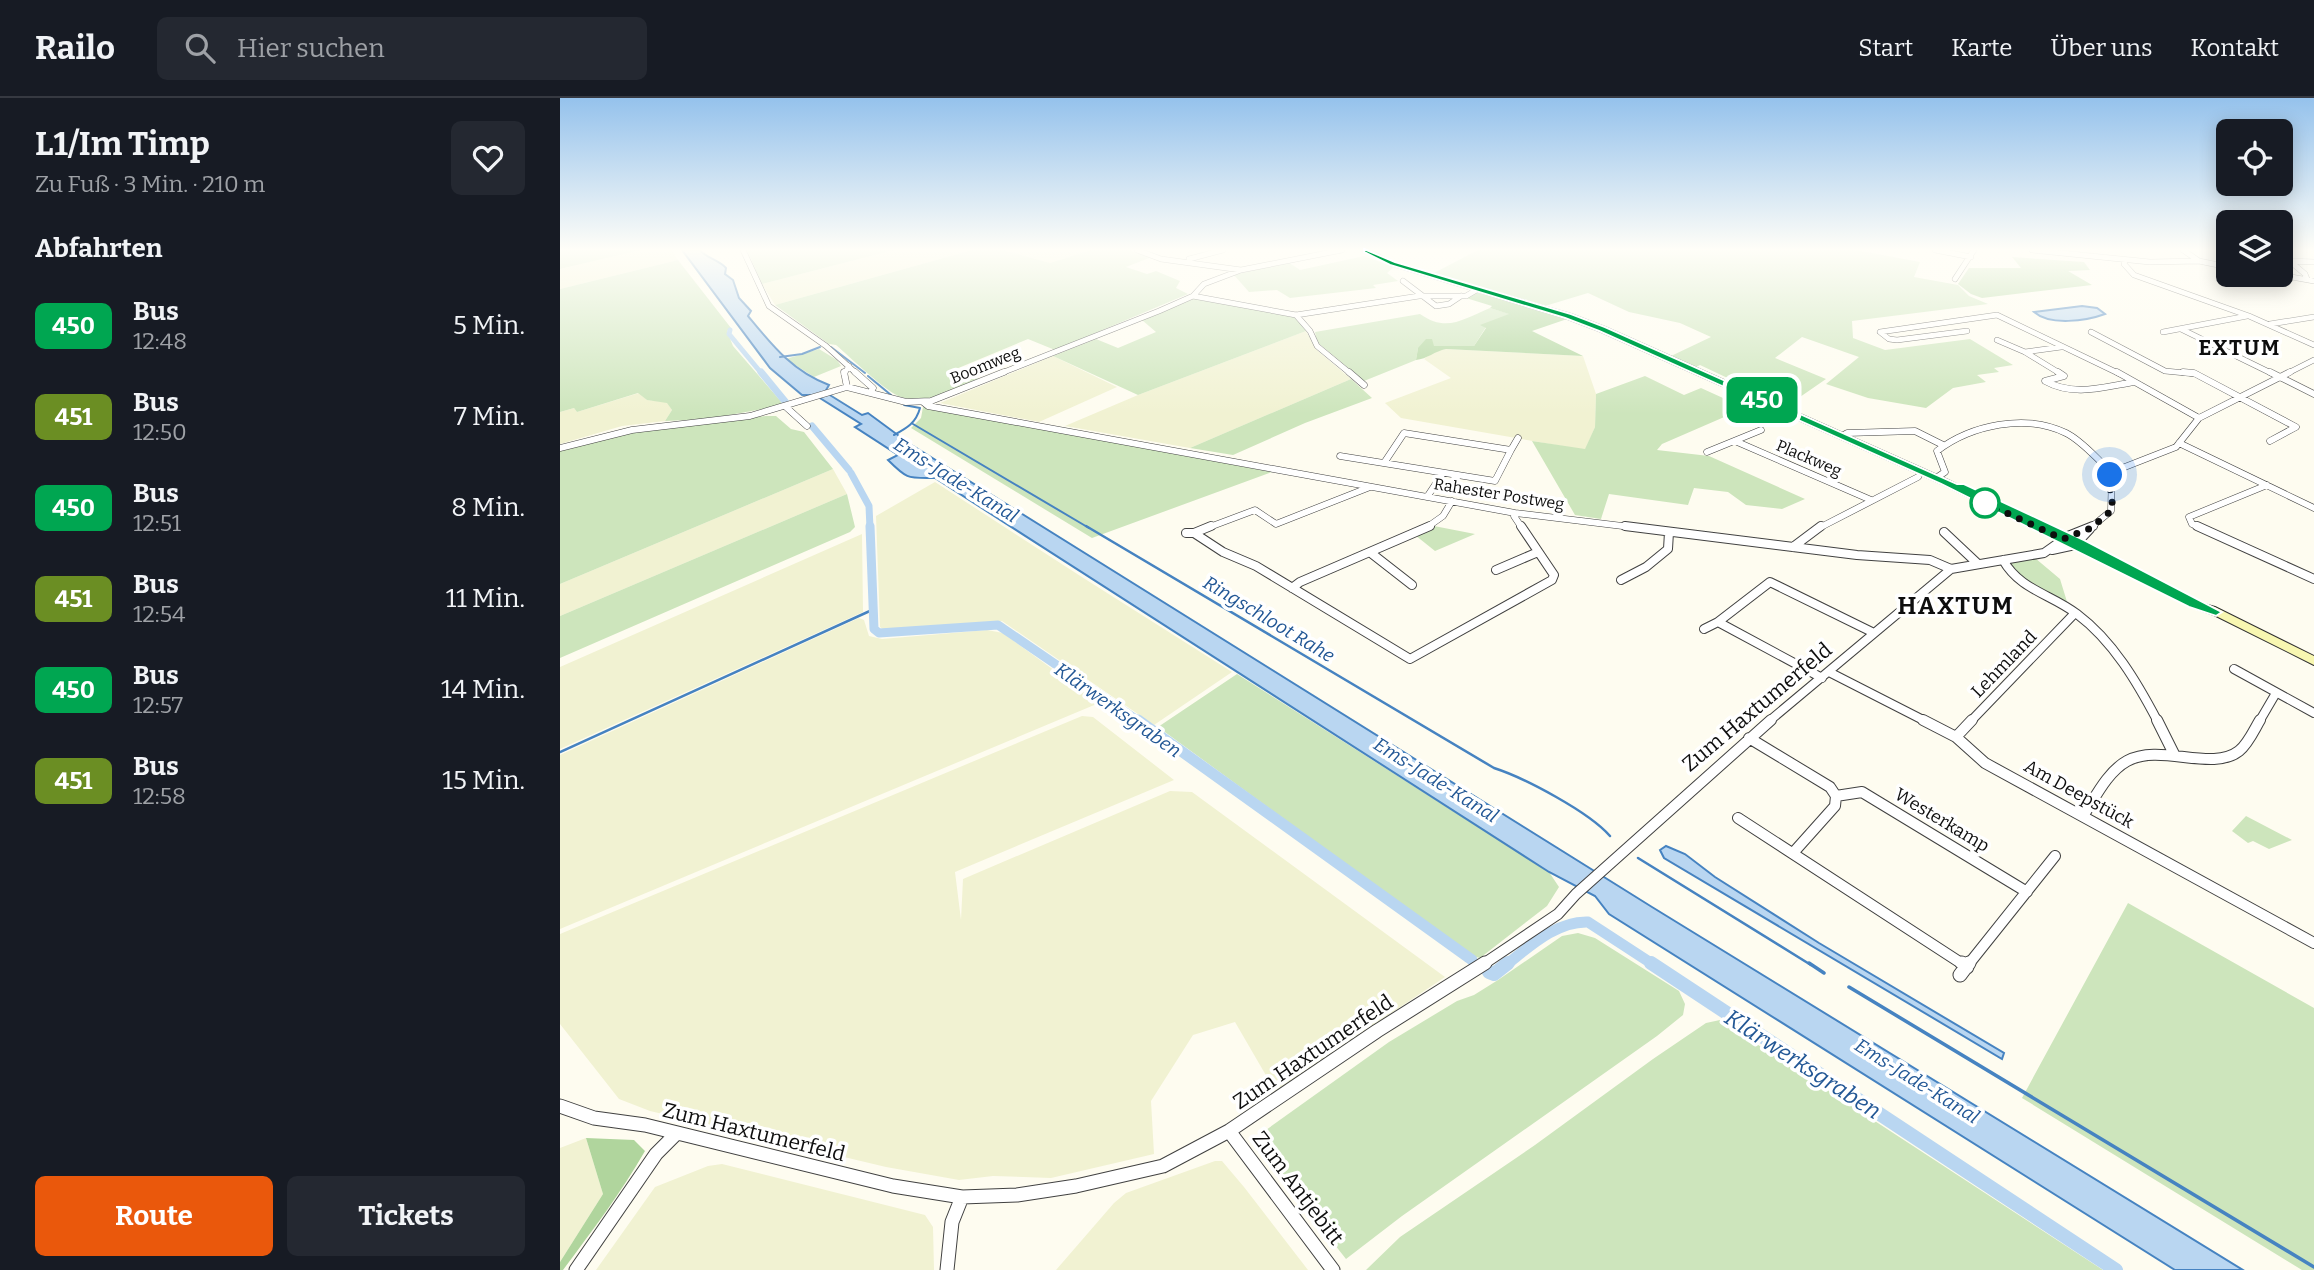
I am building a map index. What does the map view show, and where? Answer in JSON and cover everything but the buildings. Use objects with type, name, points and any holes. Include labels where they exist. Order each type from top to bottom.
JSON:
[{"type":"main road","points":[[1529,305],[1585,322],[1940,480],[1960,486],[2314,660]]},
{"type":"street","points":[[768,305],[849,366],[873,388],[872,392]]},
{"type":"street","name":"Boomweg","points":[[847,387],[904,402],[923,402],[954,393],[1172,305]]},
{"type":"street","points":[[1240,305],[1296,315],[1367,305]]},
{"type":"street","points":[[2217,305],[2314,345]]},
{"type":"street","points":[[1296,315],[1310,331],[1317,346],[1364,385]]},
{"type":"street","points":[[1967,331],[1897,340],[1889,339],[1880,332],[1994,315],[2135,382],[2199,418]]},
{"type":"street","points":[[2163,332],[2249,316]]},
{"type":"street","points":[[2268,324],[2314,317]]},
{"type":"street","points":[[1938,323],[1952,332]]},
{"type":"street","points":[[2181,329],[2314,394]]},
{"type":"street","points":[[2091,332],[2165,371],[2194,373],[2296,427],[2270,441]]},
{"type":"street","points":[[1997,340],[2025,352],[2064,376],[2045,381],[2058,390],[2069,392],[2135,382]]},
{"type":"street","points":[[2025,352],[2061,347]]},
{"type":"street","points":[[2112,472],[2179,443],[2199,418],[2314,360]]},
{"type":"street","points":[[560,448],[623,429],[747,416],[786,407],[847,387],[844,372],[849,366]]},
{"type":"street","name":"Rahester Postweg","points":[[923,402],[928,406],[1515,513],[1857,555],[1930,559],[1951,569],[2051,551],[2091,528]]},
{"type":"street","points":[[786,407],[807,426]]},
{"type":"street","points":[[1940,480],[1945,472],[1937,451],[1943,445],[1976,429],[2012,425],[2043,426],[2065,433],[2082,443],[2112,472]]},
{"type":"street","name":"Plackweg","points":[[1707,452],[1761,430]]},
{"type":"street","points":[[1842,436],[1847,433],[1915,431],[1943,445]]},
{"type":"street","points":[[1384,463],[1404,433],[1511,450]]},
{"type":"street","points":[[1340,456],[1495,481],[1518,438]]},
{"type":"street","name":"Plackweg","points":[[1735,441],[1871,500]]},
{"type":"street","points":[[2179,443],[2314,508]]},
{"type":"street","points":[[2051,551],[2091,528],[2111,511],[2113,500],[2108,486],[2112,472]]},
{"type":"street","points":[[1427,497],[1443,473]]},
{"type":"street","points":[[1793,547],[1827,522],[1918,477]]},
{"type":"street","points":[[2267,485],[2189,517],[2192,524],[2314,579]]},
{"type":"street","points":[[1370,487],[1276,524],[1255,510],[1190,533],[1223,552],[1256,566],[1410,659],[1552,580],[1554,575],[1514,516],[1515,513]]},
{"type":"street","points":[[1292,588],[1300,582],[1431,526],[1443,516],[1452,501]]},
{"type":"street","points":[[1621,580],[1646,567],[1668,549],[1669,532]]},
{"type":"street","points":[[1944,532],[1978,564]]},
{"type":"street","points":[[1496,570],[1538,551]]},
{"type":"street","points":[[1371,553],[1412,584]]},
{"type":"street","points":[[2003,560],[2011,572],[2025,584],[2075,612],[2128,667],[2174,754]]},
{"type":"street","name":"Zum Haxtumerfeld","points":[[560,1107],[594,1118],[645,1125],[893,1186],[962,1197],[1017,1195],[1076,1186],[1163,1166],[1229,1131],[1377,1031],[1529,936],[1558,914],[1609,863],[1749,738],[1951,569]]},
{"type":"street","points":[[1704,629],[1718,622],[1770,582],[1874,633]]},
{"type":"street","name":"Lehmland","points":[[1956,737],[2075,612]]},
{"type":"street","name":"Am Deepstück","points":[[1718,622],[1956,737],[1985,762],[2314,943]]},
{"type":"street","points":[[2234,669],[2314,713]]},
{"type":"street","points":[[2084,816],[2116,770],[2128,760],[2147,753],[2225,758],[2238,752],[2276,693]]},
{"type":"street","points":[[1749,738],[1830,787],[1836,796],[1835,806],[1793,853]]},
{"type":"street","name":"Westerkamp","points":[[1836,796],[1863,792],[2027,892]]},
{"type":"street","points":[[1738,818],[1964,971],[2055,856]]},
{"type":"street","name":"Zum Antjebitt","points":[[1229,1131],[1333,1270]]},
{"type":"street","points":[[576,1270],[656,1154],[676,1134]]},
{"type":"street","points":[[947,1270],[952,1222],[962,1197]]},
{"type":"green space","points":[[560,305],[713,305],[731,328],[727,331],[733,346],[784,405],[707,419],[665,421],[672,410],[667,403],[647,400],[638,393],[577,412],[574,408],[560,412]]},
{"type":"green space","points":[[775,305],[1163,305],[1055,350],[1028,339],[956,369],[981,380],[921,399],[895,394],[836,345],[829,344]]},
{"type":"green space","points":[[1179,305],[1229,305],[1298,318],[1306,331],[1138,395],[1053,356],[1096,339],[1118,348],[1156,332],[1142,320]]},
{"type":"green space","points":[[1488,305],[1521,305],[1570,318],[1532,331],[1583,356],[1446,349],[1416,360],[1418,348],[1426,339],[1432,339],[1434,346],[1474,346],[1486,328],[1480,325],[1509,314],[1490,308],[1492,306]]},
{"type":"green space","points":[[1613,305],[1982,305],[1852,321],[1853,338],[1885,350],[1970,339],[2013,365],[1994,368],[1999,372],[1977,375],[1986,382],[1953,388],[1926,408],[1868,398],[1826,384],[1859,357],[1802,337],[1775,358],[1826,379],[1787,406],[1700,365],[1696,367],[1671,356],[1711,337],[1680,323],[1629,312]]},
{"type":"green space","points":[[1490,308],[1510,314],[1486,327],[1474,346],[1418,348],[1416,360],[1364,381],[1317,342],[1315,332],[1420,314],[1439,323],[1455,322]]},
{"type":"green space","points":[[1306,331],[1318,351],[1351,379],[1190,448],[1065,426],[1138,395]]},
{"type":"green space","points":[[819,349],[837,360],[841,366],[814,377],[786,359]]},
{"type":"green space","points":[[1446,349],[1583,356],[1596,394],[1595,427],[1585,450],[1401,418],[1385,403],[1451,378],[1424,359],[1434,351]]},
{"type":"green space","points":[[1053,356],[1117,387],[1039,422],[940,403]]},
{"type":"green space","points":[[1645,376],[1684,395],[1701,388],[1745,408],[1662,444],[1657,450],[1709,456],[1805,499],[1782,509],[1746,505],[1728,492],[1694,488],[1688,505],[1609,494],[1601,519],[1575,515],[1532,441],[1585,449],[1595,427],[1596,394]]},
{"type":"green space","points":[[1351,379],[1372,398],[1305,423],[1233,455],[1190,448]]},
{"type":"green space","points":[[639,393],[647,400],[667,402],[672,410],[665,421],[622,426],[560,444],[560,412],[574,408],[577,412]]},
{"type":"green space","points":[[923,407],[1272,472],[1092,538],[911,428],[921,418]]},
{"type":"green space","points":[[776,416],[791,429],[804,432],[833,469],[560,584],[560,450],[626,432]]},
{"type":"green space","points":[[833,469],[847,494],[560,616],[560,584]]},
{"type":"green space","points":[[935,482],[1232,672],[1154,725],[1002,621],[884,630],[880,627],[876,516]]},
{"type":"green space","points":[[847,494],[855,527],[850,532],[560,658],[560,616]]},
{"type":"green space","points":[[1434,526],[1475,534],[1435,551],[1415,535]]},
{"type":"green space","points":[[862,534],[863,612],[560,749],[560,667]]},
{"type":"green space","points":[[2035,558],[2060,579],[2068,605],[2023,579],[2010,563]]},
{"type":"green space","points":[[859,618],[864,620],[869,636],[882,639],[987,630],[1003,633],[1099,703],[560,929],[560,755]]},
{"type":"green space","points":[[1237,674],[1549,872],[1559,887],[1547,906],[1480,958],[1472,956],[1158,727]]},
{"type":"green space","points":[[1082,716],[1093,717],[1174,780],[955,872],[961,920],[963,879],[1170,791],[1192,792],[1445,977],[1275,1091],[1235,1022],[1193,1035],[1151,1101],[1154,1154],[1051,1178],[993,1176],[959,1180],[886,1167],[650,1111],[619,1099],[560,1024],[560,934]]},
{"type":"green space","points":[[2246,816],[2292,840],[2269,849],[2253,841],[2248,843],[2232,831]]},
{"type":"green space","points":[[2128,903],[2314,1008],[2314,1270],[2302,1270],[2022,1098]]},
{"type":"green space","points":[[1578,933],[1595,938],[1679,991],[1685,1004],[1683,1015],[1346,1259],[1252,1140],[1389,1042],[1457,1001],[1474,995],[1562,936]]},
{"type":"green space","points":[[1720,1020],[2103,1270],[1366,1270],[1400,1237],[1706,1023]]},
{"type":"green space","points":[[586,1138],[603,1194],[560,1262],[560,1148]]},
{"type":"green space","points":[[586,1138],[634,1140],[645,1151],[606,1212],[563,1270],[560,1270],[560,1262],[603,1194]]},
{"type":"green space","points":[[1215,1161],[1222,1161],[1308,1270],[1056,1270],[1114,1203],[1126,1193]]},
{"type":"green space","points":[[722,1164],[925,1215],[933,1227],[934,1270],[596,1270],[655,1187],[708,1166]]},
{"type":"water","name":"Ems-Jade-Kanal","points":[[723,305],[745,305],[751,311],[748,316],[774,347],[793,365],[829,385],[825,392],[862,415],[868,413],[910,444],[1652,907],[2243,1270],[2175,1270],[1609,914],[1595,896],[1549,872],[935,478],[914,478],[900,471],[888,460],[898,455],[855,427],[861,424],[815,395],[802,395],[770,368]]},
{"type":"water","points":[[2082,306],[2097,308],[2105,314],[2088,319],[2058,321],[2034,312]]},
{"type":"water","points":[[1666,846],[1685,854],[1715,877],[1819,943],[2004,1053],[2002,1059],[1664,858],[1660,850]]},
{"type":"waterway","name":"Klärwerksgraben","points":[[730,330],[729,334],[762,374]]},
{"type":"waterway","points":[[780,357],[802,354],[820,347]]},
{"type":"waterway","points":[[831,347],[865,373]]},
{"type":"waterway","name":"Klärwerksgraben","points":[[761,372],[788,405]]},
{"type":"waterway","points":[[868,376],[891,395]]},
{"type":"waterway","name":"Ems-Jade-Kanal","points":[[894,435],[916,418],[920,408],[904,405]]},
{"type":"waterway","name":"Ringschloot Rahe","points":[[913,424],[1089,528]]},
{"type":"waterway","name":"Klärwerksgraben","points":[[812,426],[849,470]]},
{"type":"waterway","name":"Klärwerksgraben","points":[[851,473],[869,506],[870,528]]},
{"type":"waterway","name":"Klärwerksgraben","points":[[870,526],[874,629],[879,633],[998,625],[1140,722]]},
{"type":"waterway","name":"Ringschloot Rahe","points":[[1086,526],[1494,768],[1556,797],[1610,836]]},
{"type":"waterway","points":[[560,752],[872,610]]},
{"type":"waterway","name":"Klärwerksgraben","points":[[1138,720],[1472,960]]},
{"type":"waterway","points":[[1638,858],[1811,965]]},
{"type":"waterway","name":"Klärwerksgraben","points":[[1506,965],[1554,930],[1588,922],[1654,965]]},
{"type":"waterway","name":"Klärwerksgraben","points":[[1489,972],[1494,974],[1508,963]]},
{"type":"waterway","name":"Klärwerksgraben","points":[[1651,963],[2116,1270]]},
{"type":"waterway","points":[[1809,963],[1824,973]]},
{"type":"waterway","points":[[1849,987],[2314,1267]]},
{"type":"bus line","name":"450","points":[[1530,305],[1602,329],[1945,482],[2193,604],[2216,612],[2194,598],[1960,486]]},
{"type":"district","name":"EXTUM","points":[[2240,348]]},
{"type":"district","name":"HAXTUM","points":[[1956,606]]},
{"type":"route","points":[[1985,503],[2063,539],[2091,528],[2111,511],[2113,500],[2108,486],[2110,475]]}]
